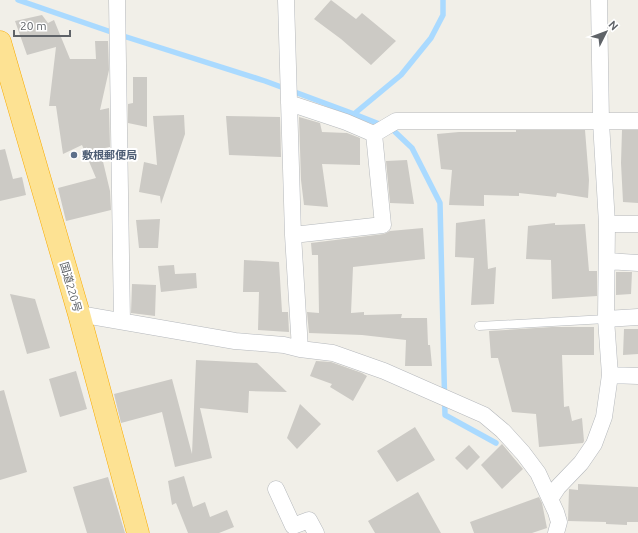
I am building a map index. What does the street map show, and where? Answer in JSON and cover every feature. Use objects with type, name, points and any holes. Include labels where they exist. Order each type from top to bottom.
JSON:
[{"type":"highway","name":"国道220号","points":[[0,42],[79,314],[138,533]]},
{"type":"street","points":[[117,0],[122,321]]},
{"type":"street","points":[[286,0],[293,235],[300,349]]},
{"type":"street","points":[[550,499],[558,487],[581,463],[594,444],[604,417],[610,375],[606,318],[607,224],[601,122],[599,0]]},
{"type":"street","points":[[289,103],[346,122],[374,134]]},
{"type":"street","points":[[374,134],[396,121],[638,121]]},
{"type":"street","points":[[293,235],[384,226],[374,134]]},
{"type":"street","points":[[607,224],[638,224]]},
{"type":"street","points":[[607,261],[638,263]]},
{"type":"street","points":[[79,314],[236,341],[284,345],[300,349],[333,353],[384,371],[484,415],[503,431],[523,453],[538,473],[556,512],[559,522],[556,533]]},
{"type":"street","points":[[606,318],[638,317]]},
{"type":"street","points":[[610,375],[638,376]]},
{"type":"street","points":[[276,489],[293,526],[309,520],[316,533]]},
{"type":"lane","points":[[479,326],[606,318]]},
{"type":"building","points":[[331,0],[356,19],[362,13],[396,41],[371,65],[341,39],[314,19]]},
{"type":"building","points":[[42,15],[48,23],[54,20],[70,59],[96,59],[95,41],[108,41],[109,70],[100,110],[109,108],[110,147],[100,149],[110,191],[111,210],[66,221],[58,188],[96,178],[82,145],[63,154],[56,106],[49,106],[56,47],[27,55],[15,21]]},
{"type":"building","points":[[133,77],[147,77],[147,127],[128,123],[128,104],[133,103]]},
{"type":"building","points":[[184,115],[185,134],[161,204],[160,196],[139,192],[144,162],[157,165],[153,116]]},
{"type":"building","points":[[226,116],[280,117],[281,157],[229,155]]},
{"type":"building","points":[[299,117],[320,123],[322,132],[347,133],[360,138],[360,165],[322,164],[328,207],[304,205],[301,180]]},
{"type":"building","points":[[516,130],[585,130],[589,180],[588,198],[557,193],[556,197],[519,193],[519,196],[484,195],[484,206],[449,205],[452,170],[441,169],[437,134],[459,132],[516,132]]},
{"type":"building","points":[[622,130],[638,130],[638,203],[623,202],[621,163]]},
{"type":"building","points":[[5,149],[13,179],[22,177],[26,195],[0,201],[0,150]]},
{"type":"building","points":[[407,160],[414,204],[390,203],[386,161]]},
{"type":"building","points":[[160,219],[158,248],[139,248],[136,220]]},
{"type":"building","points":[[485,219],[488,269],[496,267],[494,304],[471,305],[474,258],[455,257],[456,223]]},
{"type":"building","points":[[555,223],[555,225],[585,224],[589,271],[597,271],[597,296],[552,299],[551,260],[526,259],[528,226]]},
{"type":"building","points":[[423,228],[425,259],[353,267],[351,313],[364,312],[364,315],[402,314],[401,318],[427,318],[428,345],[430,345],[432,366],[405,366],[406,340],[362,335],[309,333],[307,312],[319,313],[318,255],[312,255],[311,243],[384,234],[390,231]]},
{"type":"building","points":[[244,260],[279,262],[282,312],[288,312],[289,332],[258,330],[259,292],[243,292]]},
{"type":"building","points":[[174,265],[175,274],[196,273],[197,288],[161,292],[158,266]]},
{"type":"building","points":[[616,272],[632,272],[631,294],[616,295]]},
{"type":"building","points":[[132,284],[156,285],[155,316],[131,313]]},
{"type":"building","points":[[10,294],[35,299],[50,348],[27,354]]},
{"type":"building","points":[[552,327],[594,327],[594,355],[562,355],[564,407],[569,406],[572,421],[582,418],[583,443],[539,447],[536,414],[512,412],[498,358],[491,358],[489,331]]},
{"type":"building","points":[[624,329],[638,329],[638,354],[623,355]]},
{"type":"building","points":[[196,360],[257,363],[287,392],[249,391],[248,413],[200,408],[212,458],[175,467],[162,412],[121,423],[114,394],[172,379],[192,454]]},
{"type":"building","points":[[316,361],[331,362],[367,376],[353,401],[330,387],[332,384],[310,376]]},
{"type":"building","points":[[76,371],[87,409],[60,417],[49,379]]},
{"type":"building","points":[[4,390],[27,472],[0,480],[0,391]]},
{"type":"building","points":[[300,404],[321,424],[297,449],[287,438]]},
{"type":"building","points":[[415,427],[435,460],[397,482],[377,451]]},
{"type":"building","points":[[502,444],[523,469],[502,489],[481,465]]},
{"type":"building","points":[[469,445],[480,457],[467,470],[455,458]]},
{"type":"building","points":[[184,476],[193,507],[205,502],[210,517],[227,510],[234,527],[219,533],[188,533],[176,503],[172,505],[168,481]]},
{"type":"building","points":[[108,477],[125,533],[87,533],[73,487]]},
{"type":"building","points":[[578,484],[638,487],[638,522],[627,522],[627,525],[606,524],[606,522],[568,521],[569,489],[578,490]]},
{"type":"building","points":[[418,492],[441,533],[375,533],[368,521]]},
{"type":"building","points":[[539,497],[542,503],[547,528],[532,533],[474,533],[470,522]]},
{"type":"waterway","points":[[18,0],[117,34],[265,81],[392,129],[412,148],[440,203],[445,415],[496,443]]},
{"type":"waterway","points":[[354,114],[401,75],[431,38],[443,15],[443,0]]},
{"type":"place","name":"敷根郵便局","points":[[74,155]]}]
